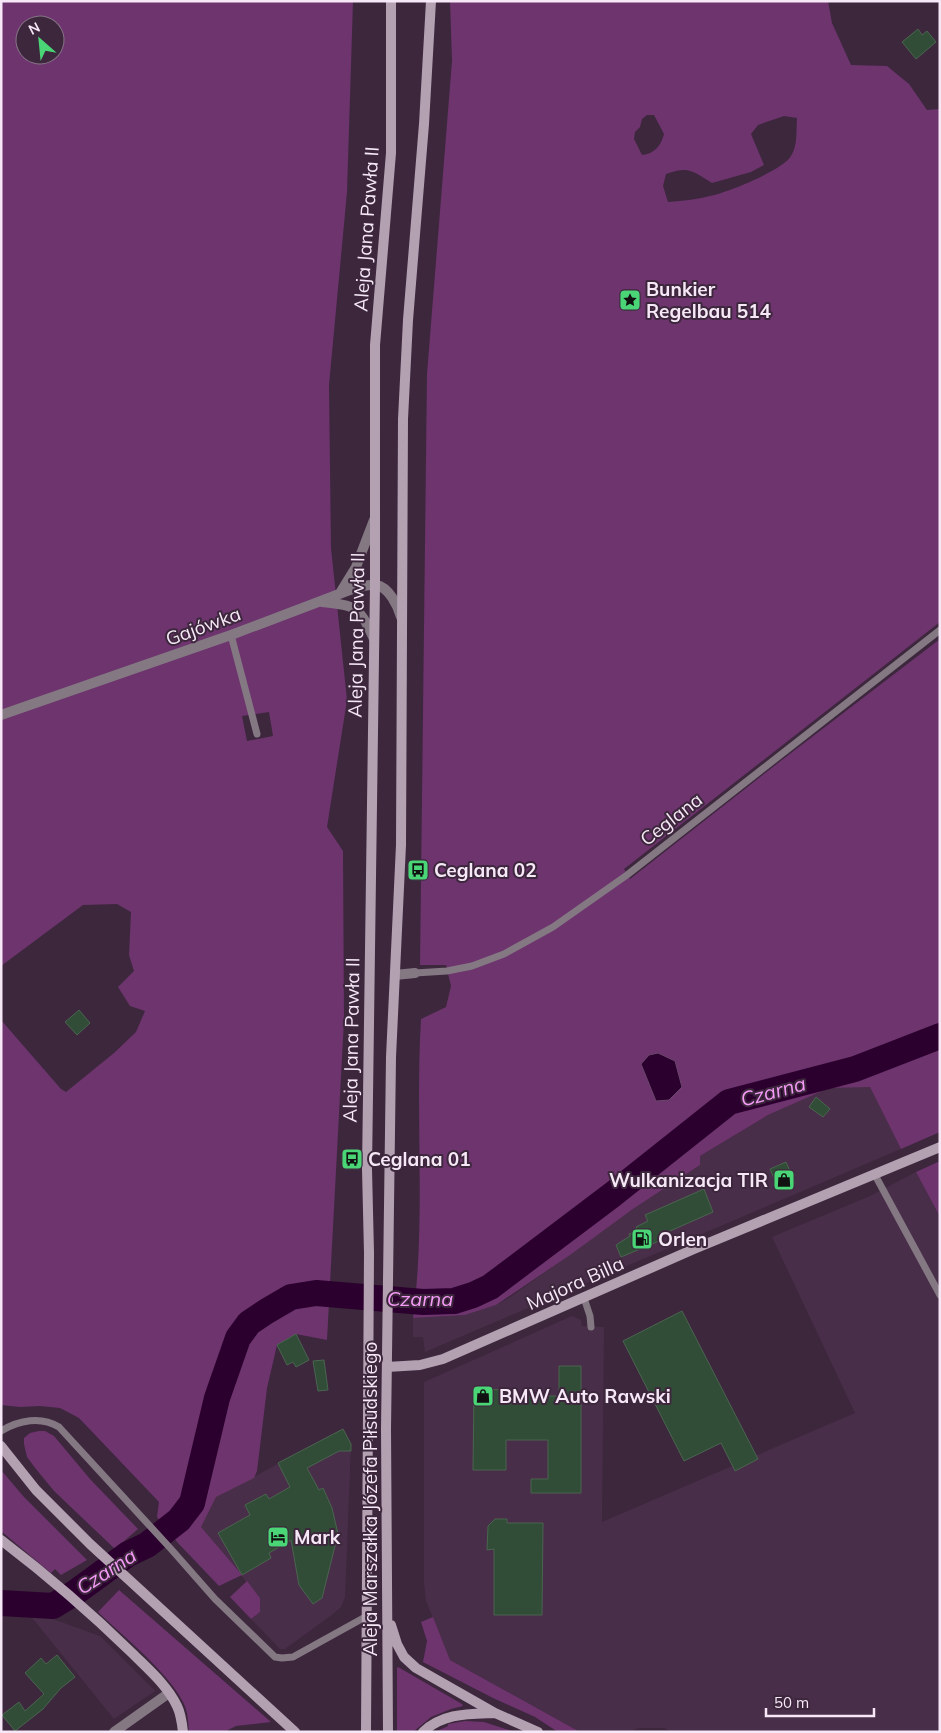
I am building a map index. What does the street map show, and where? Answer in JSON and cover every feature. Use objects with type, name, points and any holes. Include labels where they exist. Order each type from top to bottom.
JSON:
[{"type":"main road","name":"Aleja Jana Pawła II","points":[[369,1269],[367,1159],[375,585],[375,345],[391,153],[391,1]]},
{"type":"main road","points":[[395,975],[400,845],[403,411],[431,1]]},
{"type":"main road","name":"Aleja Marszałka Józefa Piłsudskiego","points":[[388,1732],[387,1367],[391,1057],[395,975]]},
{"type":"main road","name":"Majora Billa","points":[[387,1367],[420,1366],[438,1362],[694,1249],[940,1147]]},
{"type":"main road","name":"Aleja Marszałka Józefa Piłsudskiego","points":[[366,1732],[369,1269]]},
{"type":"main road","points":[[1,1446],[36,1490],[90,1544],[295,1732]]},
{"type":"main road","points":[[1,1540],[48,1576],[91,1614],[156,1677],[169,1692],[180,1711],[182,1732]]},
{"type":"main road","points":[[388,1615],[396,1644],[404,1657],[416,1668],[495,1713],[538,1732]]},
{"type":"main road","points":[[423,1732],[435,1723],[448,1717],[495,1713]]},
{"type":"street","points":[[340,594],[356,567],[375,516]]},
{"type":"street","points":[[375,585],[392,598],[398,607],[401,618]]},
{"type":"street","name":"Gajówka","points":[[1,715],[231,635],[355,588],[375,585]]},
{"type":"street","points":[[321,602],[352,606],[359,611],[374,639]]},
{"type":"street","name":"Ceglana","points":[[395,975],[415,973]]},
{"type":"street","points":[[114,1732],[169,1692]]},
{"type":"lane","name":"Ceglana","points":[[415,973],[447,971],[472,966],[504,954],[553,927],[620,881],[940,630]]},
{"type":"lane","points":[[231,635],[257,734]]},
{"type":"lane","points":[[874,1175],[940,1295]]},
{"type":"lane","points":[[584,1298],[590,1316],[591,1327]]},
{"type":"lane","points":[[1,1431],[19,1423],[33,1421],[45,1421],[59,1427],[215,1599],[275,1657],[293,1657],[367,1616]]},
{"type":"shaded area","points":[[1,1],[353,1],[347,192],[329,385],[331,548],[347,700],[327,827],[343,851],[344,1020],[327,1340],[296,1334],[277,1345],[267,1388],[257,1471],[254,1478],[216,1497],[201,1527],[242,1575],[219,1586],[178,1543],[157,1517],[159,1502],[79,1418],[60,1408],[1,1405],[1,1020],[61,1089],[66,1092],[114,1053],[136,1032],[145,1011],[130,1006],[118,987],[134,971],[129,955],[131,912],[117,904],[83,905],[1,966]],"holes":[[[269,712],[273,736],[247,741],[242,716]]]},
{"type":"shaded area","points":[[450,1],[828,1],[832,23],[851,65],[887,66],[909,84],[927,110],[940,109],[940,622],[624,869],[630,879],[940,639],[940,1132],[901,1149],[870,1087],[829,1088],[768,1115],[700,1156],[700,1165],[633,1209],[570,1255],[496,1305],[465,1315],[413,1318],[417,1281],[420,1206],[419,1056],[421,1019],[446,1007],[451,986],[446,965],[420,965],[427,374],[452,61]],"holes":[[[647,115],[654,115],[664,134],[656,149],[642,155],[634,139],[635,132],[640,127],[642,119]],[[784,116],[797,118],[795,147],[786,162],[756,179],[722,193],[697,199],[668,202],[663,186],[666,174],[685,170],[700,175],[712,183],[751,172],[764,165],[751,134],[758,125]]]},
{"type":"shaded area","points":[[658,1053],[675,1061],[682,1087],[669,1100],[656,1101],[641,1064],[649,1055]]},
{"type":"shaded area","points":[[870,1086],[901,1149],[425,1352],[423,1337],[413,1337],[413,1318],[465,1315],[496,1305],[512,1296],[633,1209],[700,1165],[700,1156],[768,1115],[829,1088]]},
{"type":"shaded area","points":[[940,1161],[940,1217],[916,1172]]},
{"type":"shaded area","points":[[916,1172],[940,1217],[940,1732],[672,1732],[664,1728],[638,1728],[631,1732],[580,1732],[450,1660],[426,1601],[424,1583],[424,1382],[572,1316],[581,1320],[582,1326],[604,1327],[602,1522],[855,1413],[772,1237],[870,1196]]},
{"type":"shaded area","points":[[343,1429],[351,1444],[345,1597],[341,1607],[333,1614],[285,1649],[280,1649],[251,1619],[260,1612],[260,1598],[200,1527],[216,1497]]},
{"type":"shaded area","points":[[45,1431],[54,1436],[90,1479],[138,1529],[115,1549],[54,1491],[27,1457],[24,1438],[30,1433]]},
{"type":"shaded area","points":[[1,1470],[24,1497],[87,1560],[61,1575],[55,1569],[51,1573],[1,1531]]},
{"type":"shaded area","points":[[247,1581],[260,1598],[260,1612],[251,1619],[230,1597]]},
{"type":"shaded area","points":[[119,1590],[271,1722],[236,1726],[224,1732],[189,1732],[186,1709],[167,1679],[98,1612]]},
{"type":"shaded area","points":[[1,1599],[36,1602],[57,1600],[64,1606],[58,1609],[43,1611],[1,1607]]},
{"type":"shaded area","points":[[25,1609],[100,1636],[155,1691],[114,1719]]},
{"type":"shaded area","points":[[433,1617],[450,1660],[580,1732],[558,1732],[535,1717],[423,1662],[427,1641],[421,1622]]},
{"type":"shaded area","points":[[398,1667],[463,1706],[431,1717],[413,1732],[397,1732]]},
{"type":"shaded area","points":[[465,1721],[484,1722],[515,1732],[435,1732],[448,1726],[448,1724]]},
{"type":"building","points":[[918,29],[922,35],[927,31],[936,42],[916,59],[902,42]]},
{"type":"building","points":[[79,1010],[90,1023],[77,1035],[65,1022]]},
{"type":"building","points":[[816,1097],[830,1109],[823,1117],[809,1107]]},
{"type":"building","points":[[786,1162],[795,1183],[779,1190],[770,1169]]},
{"type":"building","points":[[704,1189],[713,1212],[661,1235],[659,1241],[621,1257],[616,1245],[630,1236],[629,1234],[634,1232],[633,1230],[636,1227],[648,1221],[645,1215]]},
{"type":"building","points":[[682,1311],[758,1459],[735,1471],[721,1443],[684,1461],[623,1341]]},
{"type":"building","points":[[296,1334],[309,1360],[296,1367],[293,1362],[287,1365],[277,1345]]},
{"type":"building","points":[[324,1360],[328,1390],[318,1391],[313,1361]]},
{"type":"building","points":[[559,1366],[581,1366],[581,1493],[531,1493],[531,1479],[548,1479],[548,1440],[506,1440],[506,1470],[473,1470],[474,1389],[506,1390],[506,1396],[559,1396]]},
{"type":"building","points":[[343,1429],[351,1444],[351,1451],[339,1451],[307,1468],[319,1490],[323,1488],[332,1508],[338,1534],[322,1598],[313,1604],[299,1585],[291,1540],[269,1553],[271,1558],[242,1575],[218,1533],[250,1515],[245,1505],[266,1494],[269,1499],[290,1487],[278,1463]]},
{"type":"building","points":[[495,1519],[507,1519],[507,1523],[543,1523],[542,1615],[494,1615],[494,1549],[487,1550],[488,1526]]},
{"type":"building","points":[[57,1655],[75,1677],[61,1688],[43,1709],[15,1731],[2,1715],[19,1702],[25,1711],[44,1694],[25,1673],[41,1658],[46,1664]]},
{"type":"waterway","name":"Czarna","points":[[1,1603],[53,1606],[76,1592],[128,1554],[147,1545],[179,1520],[192,1503],[217,1398],[238,1338],[249,1323],[267,1311],[291,1297],[316,1293],[423,1302],[454,1301],[473,1295],[490,1287],[612,1195],[729,1102],[855,1069],[940,1036]]},
{"type":"place","name":"Bunkier Regelbau 514","points":[[630,300]]},
{"type":"place","name":"Ceglana 02","points":[[418,870]]},
{"type":"place","name":"Ceglana 01","points":[[352,1159]]},
{"type":"place","name":"Wulkanizacja TIR","points":[[784,1180]]},
{"type":"place","name":"Orlen","points":[[642,1239]]},
{"type":"place","name":"BMW Auto Rawski","points":[[483,1396]]},
{"type":"place","name":"Mark","points":[[278,1537]]}]
